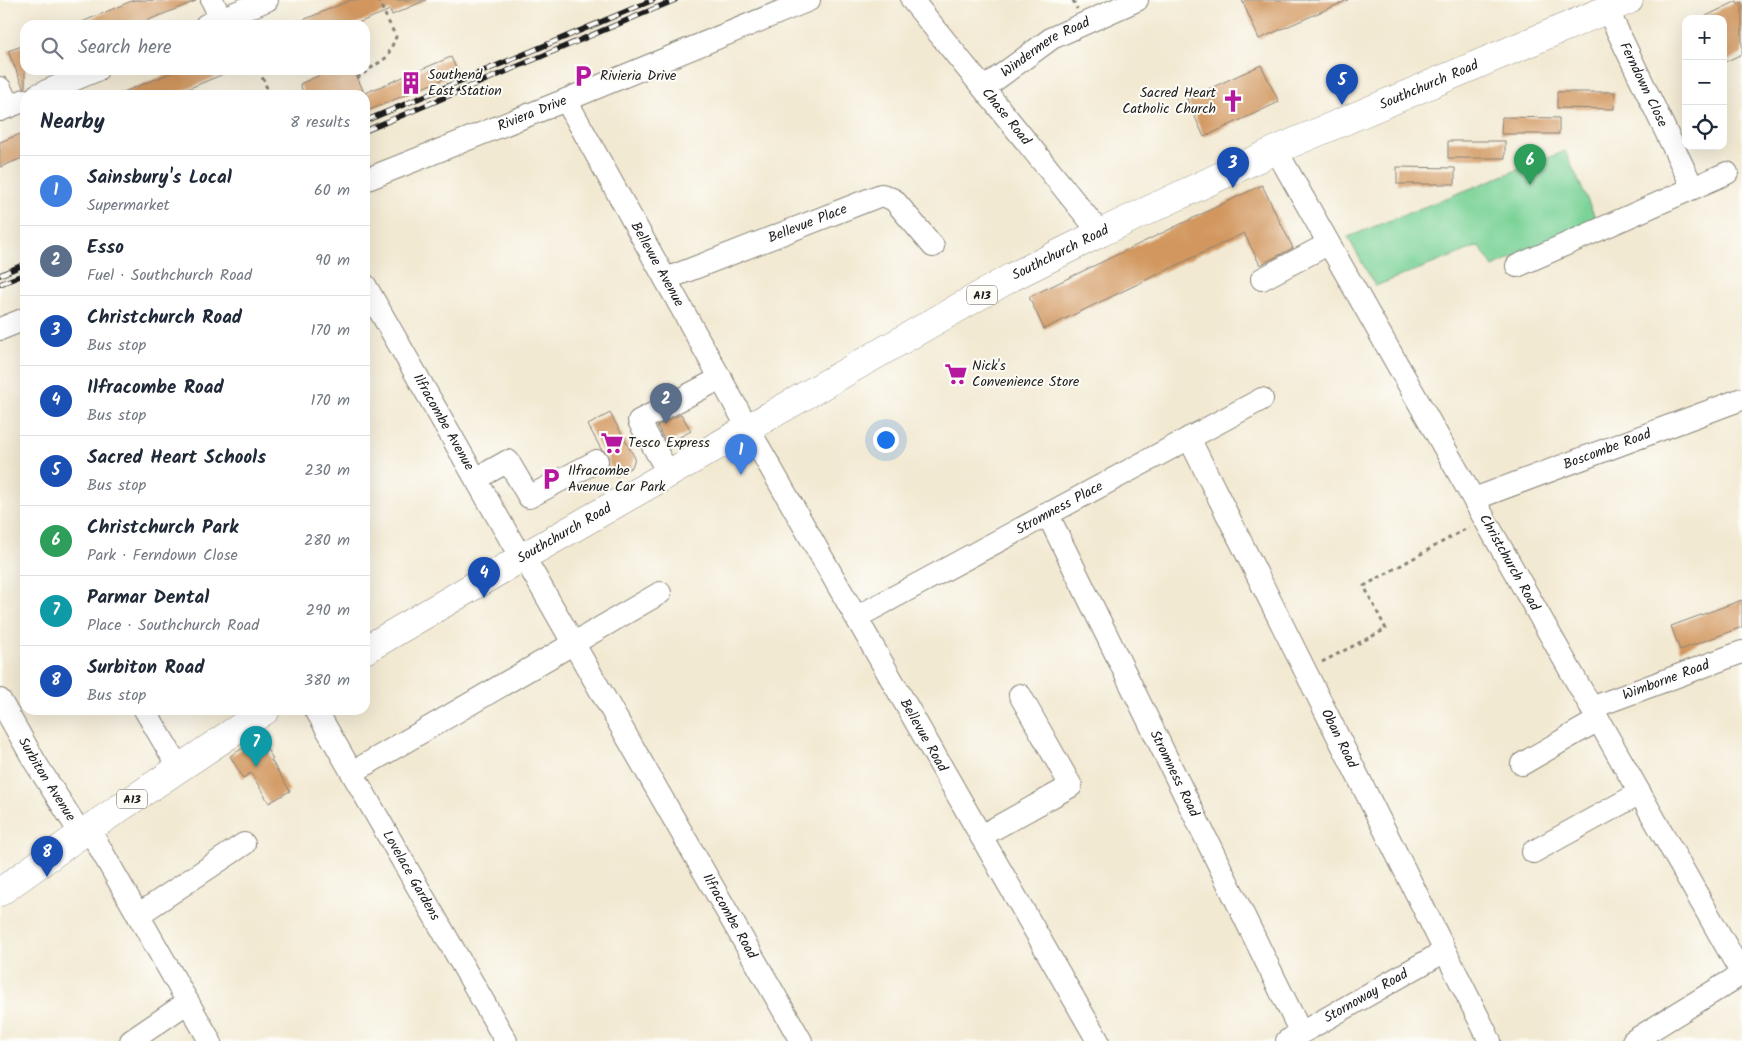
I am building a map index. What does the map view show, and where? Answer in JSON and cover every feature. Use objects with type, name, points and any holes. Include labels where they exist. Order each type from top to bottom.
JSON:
[{"type":"main road","name":"Southchurch Road","points":[[370,647],[523,557],[1012,277],[1100,233],[1276,150],[1618,5]]},
{"type":"main road","name":"A13","points":[[0,892],[85,831],[258,715]]},
{"type":"street","points":[[213,14],[268,0]]},
{"type":"street","name":"Riviera Drive","points":[[370,178],[810,0]]},
{"type":"street","name":"Chase Road","points":[[912,0],[1100,233]]},
{"type":"street","name":"Windermere Road","points":[[984,88],[1052,38],[1137,0]]},
{"type":"street","name":"Ferndown Close","points":[[1618,5],[1693,188]]},
{"type":"street","points":[[48,90],[85,75]]},
{"type":"street","name":"Bellevue Avenue","points":[[566,100],[748,428]]},
{"type":"street","name":"Christchurch Road","points":[[1276,150],[1742,974]]},
{"type":"street","points":[[1517,266],[1728,173]]},
{"type":"street","name":"Bellevue Place","points":[[666,279],[881,195],[894,200],[933,246]]},
{"type":"street","points":[[1262,279],[1328,244]]},
{"type":"street","name":"Ilfracombe Avenue","points":[[371,307],[476,479],[513,544],[523,557]]},
{"type":"street","points":[[0,329],[20,321]]},
{"type":"street","points":[[669,474],[639,422],[721,378]]},
{"type":"street","name":"Stromness Place","points":[[857,617],[1047,513],[1262,399]]},
{"type":"street","name":"Boscombe Road","points":[[1474,499],[1742,399]]},
{"type":"street","name":"Bellevue Road","points":[[748,428],[1098,1041]]},
{"type":"street","name":"Oban Road","points":[[1189,438],[1490,1041]]},
{"type":"street","points":[[476,479],[508,461],[529,497],[597,461]]},
{"type":"street","name":"Stromness Road","points":[[1047,513],[1294,1037]]},
{"type":"street","name":"Ilfracombe Road","points":[[523,557],[801,1041]]},
{"type":"street","points":[[353,772],[660,593]]},
{"type":"street","name":"Wimborne Road","points":[[1522,764],[1595,714],[1742,652]]},
{"type":"street","points":[[981,836],[1071,786],[1020,695]]},
{"type":"street","name":"Surbiton Avenue","points":[[0,700],[35,762],[85,831],[138,915],[210,1041]]},
{"type":"street","points":[[148,715],[179,768]]},
{"type":"street","name":"Lovelace Gardens","points":[[319,715],[506,1041]]},
{"type":"street","points":[[1533,852],[1640,793]]},
{"type":"street","points":[[138,915],[244,844]]},
{"type":"street","name":"Stornoway Road","points":[[1294,1037],[1445,951]]},
{"type":"street","points":[[1633,1041],[1742,974]]},
{"type":"street","points":[[132,1041],[188,1002]]},
{"type":"path","points":[[370,69],[387,57],[396,37],[378,0]]},
{"type":"path","points":[[261,75],[268,90]]},
{"type":"path","points":[[358,78],[362,75]]},
{"type":"path","points":[[1305,670],[1386,628],[1364,586],[1484,518]]},
{"type":"green space","points":[[1565,151],[1596,219],[1493,267],[1479,246],[1375,286],[1348,237]]},
{"type":"building","points":[[134,0],[196,1],[148,20],[87,20]]},
{"type":"building","points":[[351,0],[426,0],[392,15],[390,10],[365,20],[303,20]]},
{"type":"building","points":[[1242,0],[1348,0],[1259,39]]},
{"type":"building","points":[[1737,1],[1738,4],[1742,2],[1742,54],[1727,61],[1727,15],[1708,15]]},
{"type":"building","points":[[20,47],[20,75],[25,75],[25,87],[23,87],[8,51]]},
{"type":"building","name":"Southend East Station","points":[[451,57],[458,73],[370,110],[370,91]]},
{"type":"building","name":"Sacred Heart Catholic Church","points":[[1261,65],[1279,102],[1204,137],[1187,99]]},
{"type":"building","points":[[166,75],[221,75],[185,90],[128,90]]},
{"type":"building","points":[[320,75],[356,75],[363,90],[302,90],[300,84]]},
{"type":"building","points":[[1557,92],[1615,92],[1614,109],[1557,108]]},
{"type":"building","points":[[1502,117],[1559,118],[1559,134],[1501,134]]},
{"type":"building","points":[[20,134],[20,159],[0,167],[0,142]]},
{"type":"building","points":[[1448,141],[1505,141],[1505,158],[1448,158]]},
{"type":"building","points":[[1397,167],[1455,168],[1455,184],[1397,184]]},
{"type":"building","points":[[1262,185],[1293,248],[1260,265],[1244,233],[1044,329],[1029,297]]},
{"type":"building","name":"Tesco Express","points":[[610,413],[635,458],[632,467],[616,476],[609,464],[608,454],[601,449],[588,425]]},
{"type":"building","points":[[681,414],[691,431],[667,444],[657,426]]},
{"type":"building","points":[[1742,600],[1742,627],[1680,650],[1671,626]]},
{"type":"building","points":[[260,738],[290,791],[269,803],[251,773],[243,778],[230,756]]},
{"type":"railway","points":[[370,119],[653,0]]},
{"type":"railway","points":[[370,129],[675,0]]},
{"type":"railway","points":[[0,275],[20,266]]},
{"type":"railway","points":[[0,284],[20,276]]},
{"type":"place","name":"Rivieria Drive","points":[[583,76]]},
{"type":"place","name":"Southend East Station","points":[[411,83]]},
{"type":"place","name":"Sacred Heart Catholic Church","points":[[1233,101]]},
{"type":"place","name":"Sacred Heart Schools","points":[[1342,105]]},
{"type":"place","name":"Christchurch Park","points":[[1530,185]]},
{"type":"place","name":"Christchurch Road","points":[[1233,188]]},
{"type":"place","name":"Nick's Convenience Store","points":[[956,374]]},
{"type":"place","name":"Esso","points":[[666,424]]},
{"type":"place","name":"Tesco Express","points":[[612,443]]},
{"type":"place","name":"Sainsbury's Local","points":[[741,475]]},
{"type":"place","name":"Ilfracombe Avenue Car Park","points":[[551,479]]},
{"type":"place","name":"Ilfracombe Road","points":[[484,598]]},
{"type":"place","name":"Parmar Dental","points":[[256,767]]},
{"type":"place","name":"Surbiton Road","points":[[47,877]]}]
